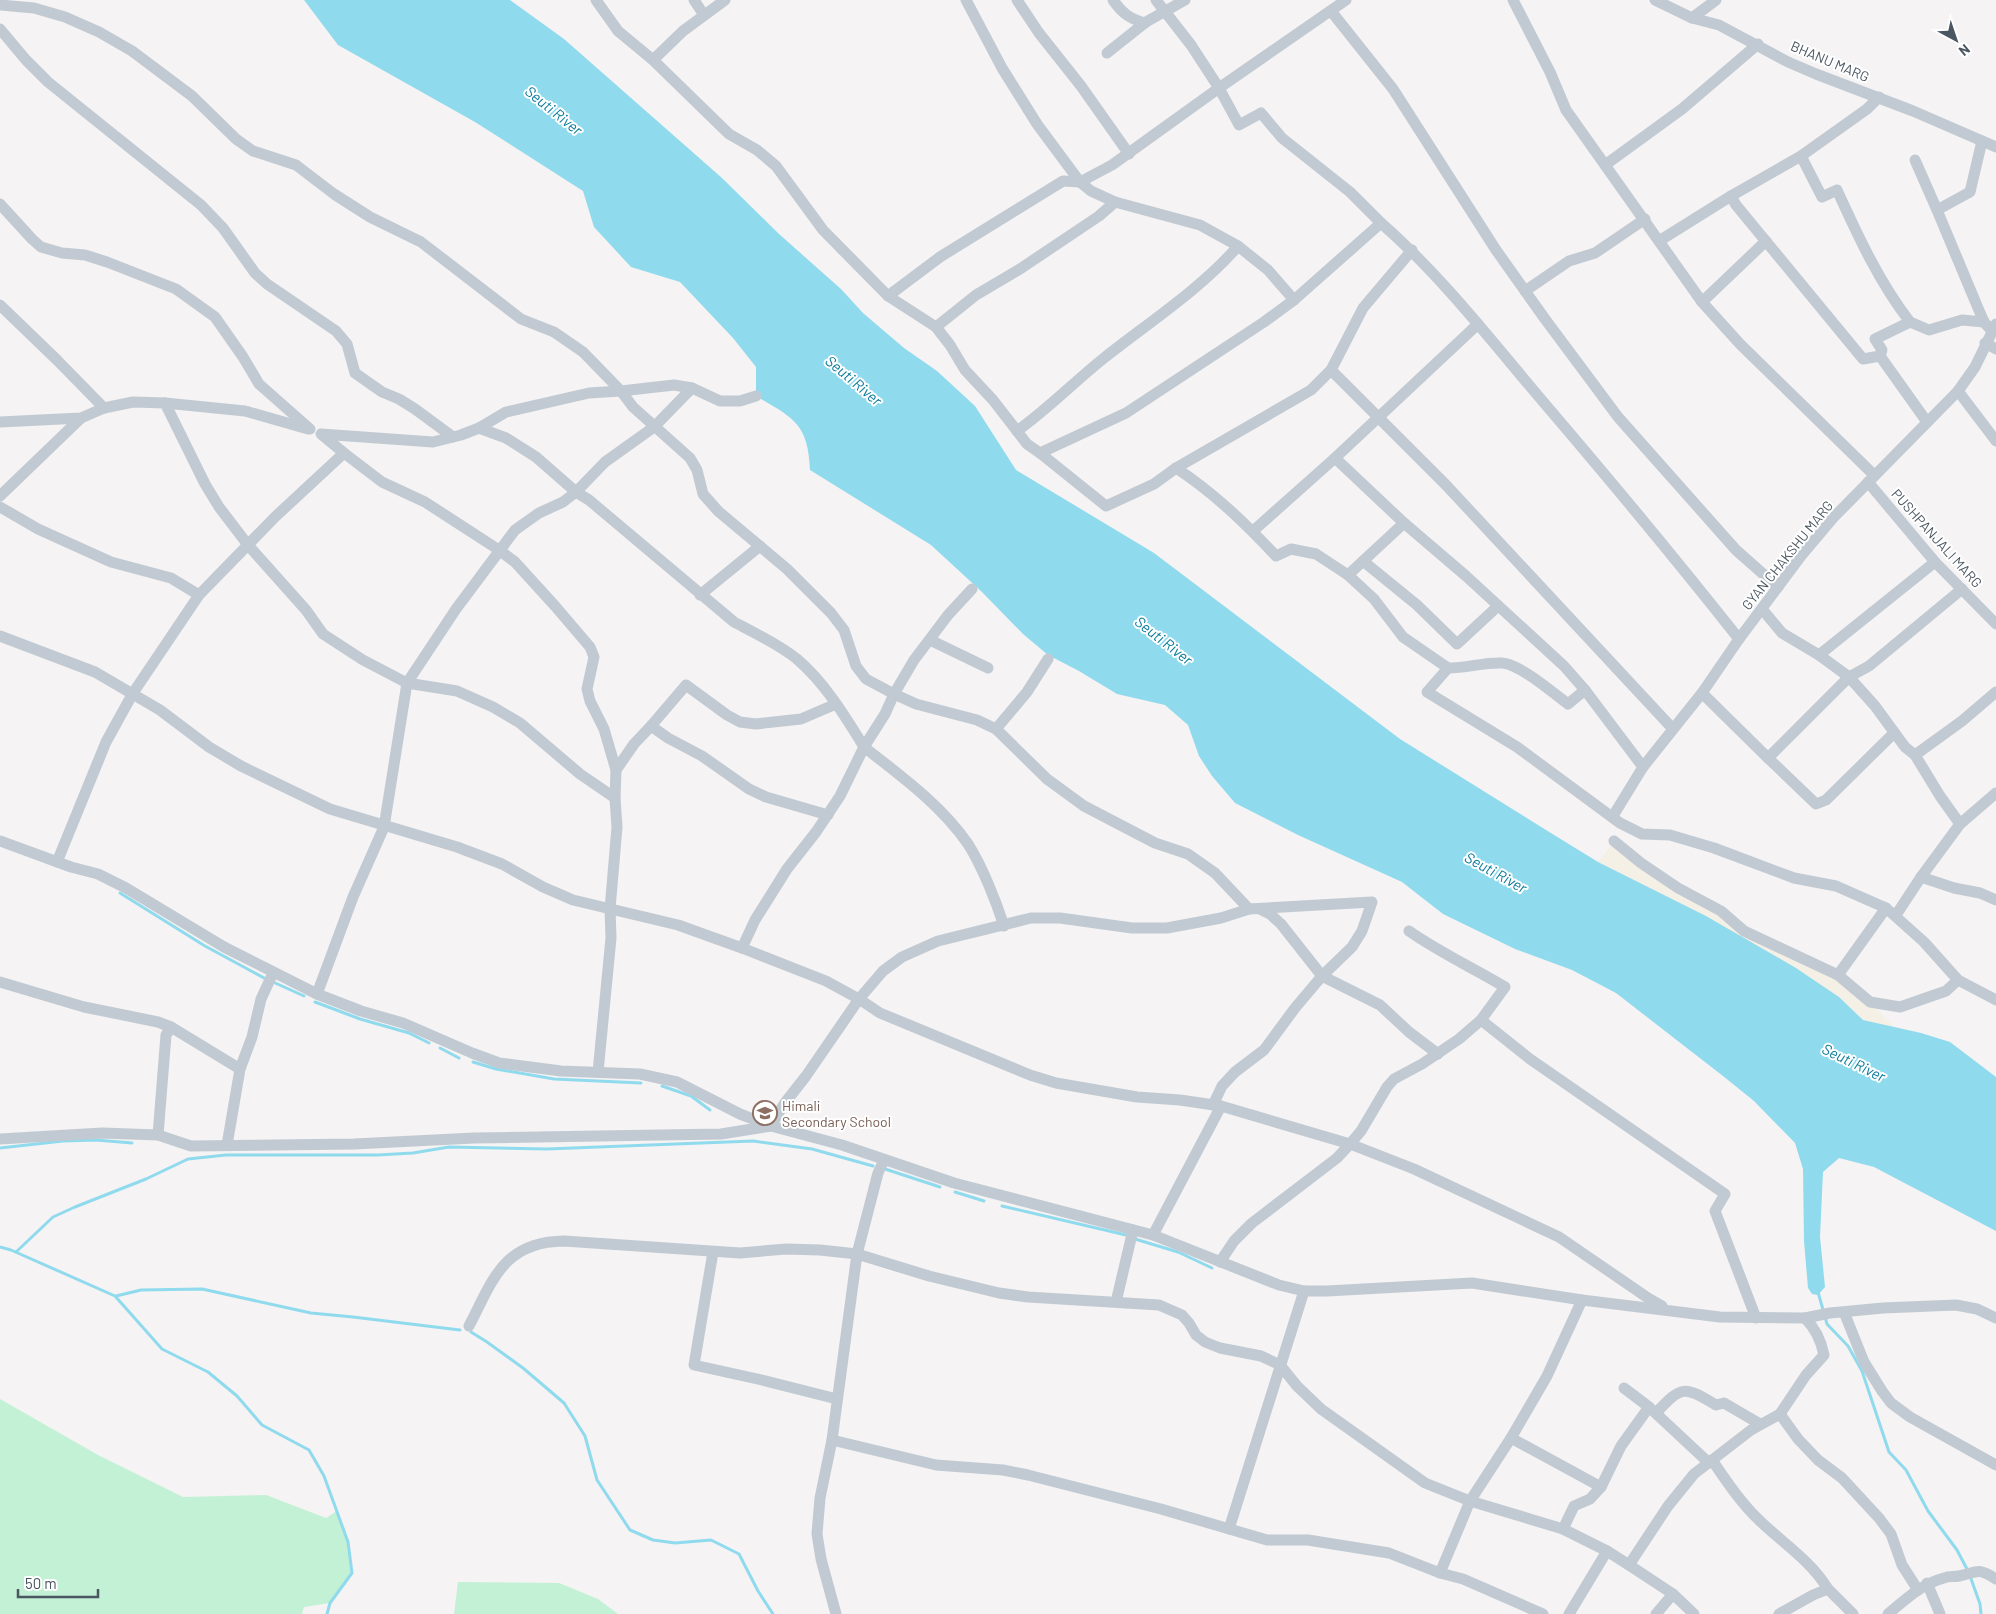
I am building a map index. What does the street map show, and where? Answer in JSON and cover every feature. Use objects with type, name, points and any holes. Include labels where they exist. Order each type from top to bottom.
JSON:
[{"type":"street","points":[[596,0],[618,31],[653,60],[729,134],[757,150],[776,166],[823,230],[888,296],[936,327],[950,345],[965,370],[993,400],[1027,444],[1106,506],[1154,484],[1176,468],[1311,390],[1331,370],[1364,308],[1412,250]]},
{"type":"street","points":[[694,0],[704,15]]},
{"type":"street","points":[[653,60],[683,31],[726,0]]},
{"type":"street","points":[[966,0],[1002,68],[1037,124],[1080,182],[1091,191],[1115,202],[1200,225],[1238,246],[1268,270],[1294,300]]},
{"type":"street","points":[[1017,0],[1039,33],[1081,86],[1129,154]]},
{"type":"street","points":[[1114,0],[1121,11],[1128,17],[1146,23]]},
{"type":"street","points":[[1156,0],[1218,88],[1239,125],[1262,113],[1282,138],[1350,192],[1412,250],[1478,324],[1629,501],[1740,639]]},
{"type":"street","points":[[1107,53],[1146,23],[1184,0]]},
{"type":"street","points":[[888,296],[940,257],[1063,181],[1080,182],[1129,154],[1218,88],[1346,0]]},
{"type":"street","name":"PUSHPANJALI MARG","points":[[1513,0],[1550,72],[1566,110],[1702,302],[1740,344],[1871,479],[1935,562],[1962,589],[1991,610],[1996,624]]},
{"type":"street","name":"BHANU MARG","points":[[1655,0],[1692,18],[1719,25],[1758,44],[1788,62],[1996,147]]},
{"type":"street","points":[[1692,18],[1716,0]]},
{"type":"street","points":[[0,5],[34,8],[65,17],[99,32],[132,51],[192,96],[244,145],[253,151],[296,165],[334,194],[370,217],[421,242],[521,319],[554,332],[583,352],[621,391],[633,407],[690,458],[704,494],[718,511],[787,568],[831,613],[844,630],[856,666],[866,679],[894,694],[941,711],[977,720],[996,729],[1047,780],[1084,806],[1155,843],[1188,854],[1215,872],[1254,909],[1270,914],[1281,924],[1322,976],[1380,1005],[1409,1032],[1438,1054]]},
{"type":"street","points":[[1331,11],[1393,89],[1525,291],[1618,417],[1736,550],[1778,587]]},
{"type":"street","points":[[0,29],[26,60],[48,82],[201,205],[224,228],[256,273],[267,284],[336,331],[347,344],[355,373],[382,392],[399,399],[415,409],[453,437]]},
{"type":"street","points":[[1605,165],[1682,109],[1758,44]]},
{"type":"street","points":[[1659,241],[1801,156],[1867,110],[1879,98]]},
{"type":"street","points":[[1937,210],[1970,192],[1982,141]]},
{"type":"street","points":[[1801,156],[1822,196],[1837,190],[1861,244],[1898,306],[1910,322],[1929,330],[1962,320],[1984,322],[1994,327]]},
{"type":"street","points":[[1915,160],[1984,322]]},
{"type":"street","points":[[1732,196],[1736,205],[1862,358],[1880,356]]},
{"type":"street","points":[[936,327],[976,295],[1084,227],[1115,202]]},
{"type":"street","points":[[0,204],[41,247],[62,253],[85,255],[176,288],[215,317],[260,384],[316,431],[382,482],[425,502],[499,550],[526,574],[556,606],[590,648],[594,657],[588,689],[590,701],[604,729],[616,770],[617,827],[610,909],[611,938],[598,1072]]},
{"type":"street","points":[[1525,291],[1569,261],[1595,253],[1645,219]]},
{"type":"street","points":[[1040,453],[1126,413],[1294,300],[1381,223]]},
{"type":"street","points":[[1702,302],[1766,241]]},
{"type":"street","points":[[1017,431],[1043,412],[1072,384],[1104,358],[1196,286],[1226,260],[1238,246]]},
{"type":"street","points":[[0,305],[104,408]]},
{"type":"street","points":[[1880,356],[1882,350],[1875,339],[1910,322]]},
{"type":"street","points":[[1253,531],[1335,458],[1478,324]]},
{"type":"street","name":"GYAN CHAKSHU MARG","points":[[1613,816],[1643,767],[1702,693],[1778,587],[1833,518],[1958,391],[1975,367],[1994,327]]},
{"type":"street","points":[[1985,344],[1996,349]]},
{"type":"street","points":[[1880,356],[1927,422]]},
{"type":"street","points":[[1331,370],[1446,485],[1673,729]]},
{"type":"street","points":[[0,496],[81,418],[104,408],[133,402],[165,403],[244,411],[316,431],[433,442],[479,428],[506,412],[589,393],[674,385],[692,388],[720,401],[740,401],[756,396]]},
{"type":"street","points":[[317,994],[353,897],[384,827],[407,683],[456,609],[516,530],[539,513],[563,502],[576,492],[604,462],[654,427],[692,388]]},
{"type":"street","points":[[1958,391],[1996,442]]},
{"type":"street","points":[[165,403],[204,484],[219,507],[248,545],[288,588],[323,634],[362,660],[407,683],[456,691],[493,707],[520,723],[580,774],[616,798]]},
{"type":"street","points":[[0,422],[81,418]]},
{"type":"street","points":[[479,428],[506,438],[536,457],[734,622],[796,658],[818,680],[864,747],[923,794],[951,822],[969,846],[998,907],[1004,926]]},
{"type":"street","points":[[57,862],[99,758],[133,693],[199,595],[275,517],[344,453]]},
{"type":"street","points":[[1335,458],[1404,523],[1564,666],[1585,690],[1643,767]]},
{"type":"street","points":[[1176,468],[1200,483],[1253,531],[1276,556],[1291,549],[1316,554],[1348,575],[1374,599],[1403,637],[1448,668],[1503,663],[1514,665],[1568,704],[1585,690]]},
{"type":"street","points":[[0,507],[38,529],[111,562],[171,578],[199,595]]},
{"type":"street","points":[[1348,575],[1404,523]]},
{"type":"street","points":[[700,595],[760,546]]},
{"type":"street","points":[[1363,561],[1417,605],[1457,644],[1498,606]]},
{"type":"street","points":[[1819,655],[1935,562]]},
{"type":"street","points":[[742,948],[756,920],[787,869],[840,796],[864,747],[885,714],[894,694],[914,660],[948,615],[972,589]]},
{"type":"street","points":[[1768,758],[1849,677],[1869,666],[1962,589]]},
{"type":"street","points":[[1762,609],[1782,633],[1819,655],[1849,677],[1875,706],[1905,747],[1915,755],[1935,790],[1960,824]]},
{"type":"street","points":[[0,636],[95,672],[160,710],[210,747],[241,766],[330,809],[384,827],[457,846],[502,864],[543,887],[573,900],[678,925],[742,948],[826,981],[880,1012],[1030,1075],[1099,1092],[1217,1105],[1350,1144],[1414,1169],[1559,1237],[1648,1298],[1673,1312]]},
{"type":"street","points":[[930,640],[988,668]]},
{"type":"street","points":[[996,729],[1027,692],[1048,659]]},
{"type":"street","points":[[1448,668],[1426,692],[1517,747],[1620,823],[1642,834],[1670,835],[1714,848],[1794,878],[1836,886],[1886,908],[1924,942],[1958,980],[1996,1000]]},
{"type":"street","points":[[616,770],[634,744],[686,684],[727,715],[740,722],[756,724],[801,719],[836,704]]},
{"type":"street","points":[[1915,755],[1962,722],[1996,692]]},
{"type":"street","points":[[1702,693],[1816,804],[1826,800],[1894,733]]},
{"type":"street","points":[[651,726],[668,738],[702,756],[749,789],[766,797],[828,815]]},
{"type":"street","points":[[1896,915],[1960,824],[1996,793]]},
{"type":"street","points":[[0,841],[57,862],[98,874],[126,888],[224,947],[317,994],[361,1011],[403,1023],[499,1063],[561,1071],[640,1074],[677,1082],[740,1114],[770,1126],[842,1145],[963,1185],[1154,1235],[1279,1285],[1304,1291],[1472,1283],[1673,1312],[1756,1318],[1811,1316],[1910,1306],[1956,1305],[1977,1310],[1996,1318]]},
{"type":"street","points":[[1614,841],[1641,863],[1678,888],[1721,911],[1744,931],[1838,975],[1870,1002],[1900,1007],[1946,991],[1958,980]]},
{"type":"street","points":[[1921,877],[1954,888],[1980,893],[1996,900]]},
{"type":"street","points":[[0,1139],[102,1133],[158,1135],[191,1146],[354,1144],[474,1138],[720,1134],[770,1126],[859,999],[883,971],[902,957],[938,941],[1032,918],[1060,918],[1132,928],[1167,928],[1221,918],[1254,909],[1372,902],[1362,931],[1352,947],[1322,976],[1295,1008],[1264,1050],[1235,1072],[1222,1086],[1217,1105],[1154,1235]]},
{"type":"street","points":[[1838,975],[1886,908]]},
{"type":"street","points":[[1220,1262],[1234,1241],[1252,1223],[1337,1158],[1361,1131],[1387,1087],[1394,1080],[1438,1054],[1481,1020],[1505,986],[1430,946],[1409,931]]},
{"type":"street","points":[[227,1145],[240,1070],[252,1037],[261,999],[273,973]]},
{"type":"street","points":[[0,982],[84,1007],[158,1022],[171,1027],[240,1070]]},
{"type":"street","points":[[1481,1020],[1530,1059],[1725,1194],[1715,1211],[1756,1318]]},
{"type":"street","points":[[158,1135],[166,1036],[171,1027]]},
{"type":"street","points":[[836,1614],[821,1559],[817,1534],[820,1498],[832,1440],[857,1254],[878,1173],[884,1160]]},
{"type":"street","points":[[1116,1302],[1132,1230]]},
{"type":"street","points":[[469,1326],[497,1272],[508,1259],[523,1250],[545,1241],[740,1253],[786,1249],[820,1250],[857,1254],[928,1276],[999,1293],[1028,1297],[1159,1304],[1182,1316],[1190,1323],[1196,1335],[1206,1342],[1220,1348],[1261,1356],[1280,1365],[1296,1386],[1321,1409],[1426,1483],[1470,1501],[1562,1529],[1607,1551],[1629,1565],[1673,1594],[1694,1614]]},
{"type":"street","points":[[713,1252],[694,1365],[837,1399]]},
{"type":"street","points":[[1229,1529],[1304,1291]]},
{"type":"street","points":[[1440,1573],[1470,1501],[1511,1438],[1547,1376],[1582,1300]]},
{"type":"street","points":[[1844,1312],[1864,1362],[1892,1403],[1910,1417],[1996,1465]]},
{"type":"street","points":[[1629,1565],[1681,1488],[1694,1474],[1760,1424],[1780,1414],[1806,1375],[1824,1355],[1822,1342],[1813,1326],[1811,1316]]},
{"type":"street","points":[[1624,1388],[1653,1410],[1711,1462],[1758,1520],[1805,1560],[1820,1577],[1828,1590],[1853,1614]]},
{"type":"street","points":[[1562,1529],[1574,1506],[1590,1499],[1601,1487],[1621,1446],[1653,1410],[1672,1395],[1690,1392],[1716,1405],[1724,1403],[1760,1424]]},
{"type":"street","points":[[1780,1414],[1818,1460],[1847,1484],[1879,1518],[1891,1534],[1902,1565],[1923,1586],[1940,1614]]},
{"type":"street","points":[[1511,1438],[1601,1487]]},
{"type":"street","points":[[832,1440],[936,1465],[1003,1470],[1028,1474],[1161,1509],[1267,1540],[1308,1540],[1390,1553],[1440,1573],[1463,1579],[1544,1614]]},
{"type":"street","points":[[1569,1614],[1607,1551]]},
{"type":"street","points":[[1888,1614],[1923,1586],[1945,1577],[1960,1576],[1974,1570],[1988,1573],[1996,1579]]},
{"type":"street","points":[[1779,1614],[1813,1595],[1828,1590]]},
{"type":"street","points":[[1656,1614],[1673,1594]]},
{"type":"green space","points":[[0,1399],[98,1455],[183,1497],[266,1495],[326,1518],[337,1511],[348,1542],[352,1573],[330,1603],[304,1607],[302,1614],[0,1614]]},
{"type":"green space","points":[[458,1582],[559,1583],[598,1599],[618,1614],[454,1614]]},
{"type":"sand","points":[[1614,841],[1744,931],[1838,975],[1870,1002],[1894,1027],[1863,1020],[1839,997],[1598,862]]},
{"type":"water","name":"Seuti River","points":[[304,0],[510,0],[564,39],[722,178],[779,234],[841,289],[863,313],[904,348],[937,371],[975,406],[1016,470],[1154,553],[1400,739],[1598,862],[1706,916],[1796,968],[1839,997],[1863,1020],[1921,1033],[1950,1042],[1996,1077],[1996,1231],[1874,1167],[1839,1158],[1823,1172],[1820,1237],[1825,1287],[1818,1295],[1812,1294],[1808,1288],[1804,1241],[1803,1169],[1795,1143],[1754,1101],[1616,993],[1572,970],[1515,949],[1443,914],[1402,882],[1298,835],[1235,803],[1212,776],[1199,756],[1188,725],[1165,705],[1117,694],[1048,655],[1023,634],[982,592],[931,545],[810,470],[809,454],[802,432],[789,417],[756,396],[756,367],[733,338],[680,282],[631,267],[594,227],[583,191],[475,122],[338,45]]},
{"type":"waterway","points":[[120,893],[205,946],[264,978]]},
{"type":"waterway","points":[[273,982],[304,996]]},
{"type":"waterway","points":[[315,1002],[360,1019],[409,1033],[429,1043]]},
{"type":"waterway","points":[[440,1048],[459,1058]]},
{"type":"waterway","points":[[473,1062],[496,1069],[554,1079],[641,1083]]},
{"type":"waterway","points":[[662,1086],[691,1096],[710,1110]]},
{"type":"waterway","points":[[0,1148],[63,1141],[96,1140],[132,1143]]},
{"type":"waterway","points":[[16,1252],[53,1217],[146,1179],[188,1159],[226,1155],[378,1155],[413,1153],[449,1147],[547,1149],[753,1141],[812,1149],[873,1166]]},
{"type":"waterway","points":[[885,1169],[940,1187]]},
{"type":"waterway","points":[[955,1192],[984,1201]]},
{"type":"waterway","points":[[1002,1206],[1126,1235]]},
{"type":"waterway","points":[[1135,1239],[1178,1252],[1212,1268]]},
{"type":"waterway","points":[[0,1247],[11,1250],[115,1296],[162,1349],[208,1372],[237,1396],[262,1425],[309,1450],[324,1476],[348,1542],[352,1573],[330,1603],[327,1614]]},
{"type":"waterway","points":[[116,1296],[141,1290],[202,1289],[311,1313],[460,1330]]},
{"type":"waterway","points":[[1818,1292],[1827,1324],[1848,1346],[1862,1371],[1889,1452],[1906,1470],[1928,1511],[1957,1550],[1968,1571]]},
{"type":"waterway","points":[[471,1332],[523,1368],[564,1403],[585,1436],[597,1480],[630,1530],[653,1540],[675,1543],[711,1540],[739,1554],[758,1591],[773,1614]]},
{"type":"waterway","points":[[1970,1576],[1980,1604],[1981,1614]]},
{"type":"place","name":"Himali Secondary School","points":[[765,1113]]}]
